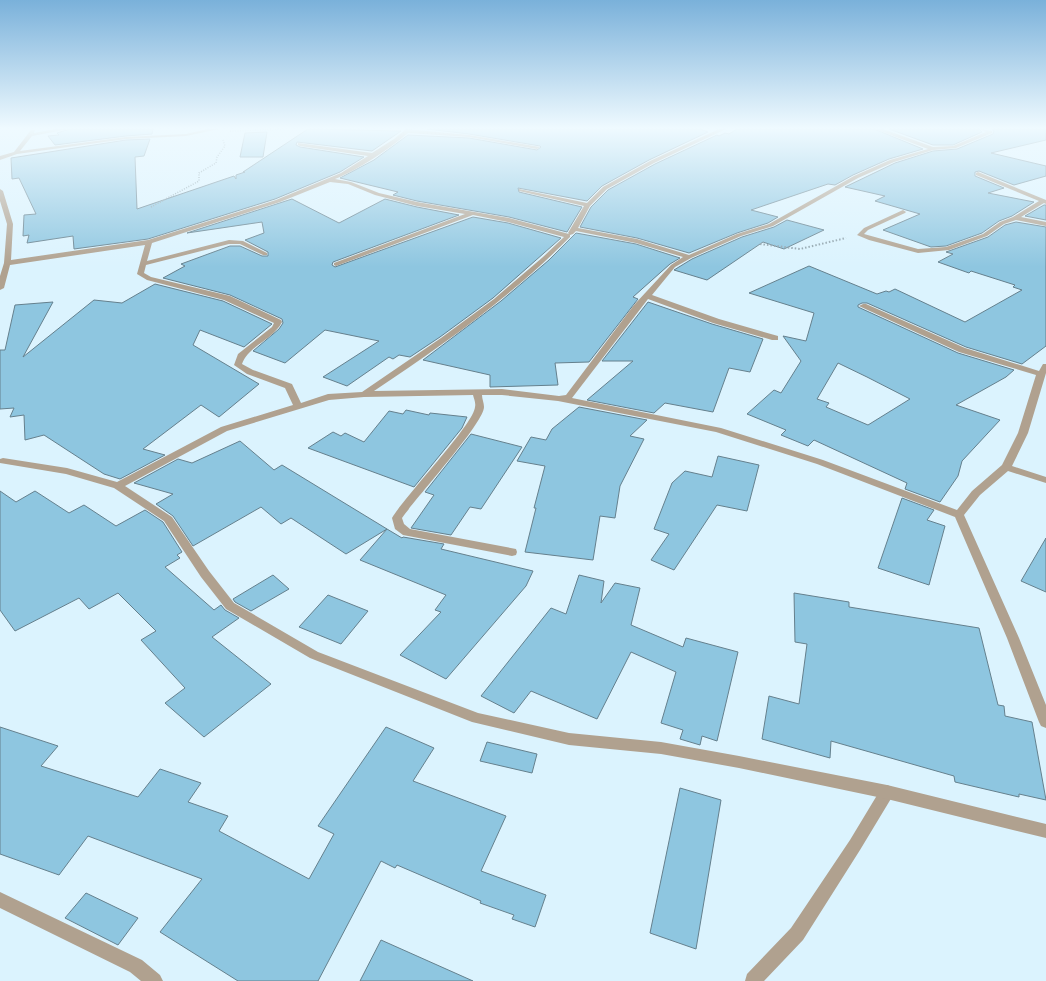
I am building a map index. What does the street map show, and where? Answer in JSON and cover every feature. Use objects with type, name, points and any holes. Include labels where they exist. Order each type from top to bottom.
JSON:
[{"type":"street","points":[[7,263],[149,242],[278,201],[330,180],[339,175]]},
{"type":"street","points":[[364,394],[411,362],[493,302],[544,261],[574,229],[588,205],[606,188],[629,175]]},
{"type":"street","points":[[558,398],[569,397],[637,307],[673,266],[729,239],[771,225],[863,175]]},
{"type":"street","points":[[980,175],[1044,201]]},
{"type":"street","points":[[330,180],[348,183],[377,194],[417,204],[530,225],[568,236]]},
{"type":"street","points":[[522,190],[588,205]]},
{"type":"street","points":[[0,191],[10,224],[7,263],[0,288]]},
{"type":"street","points":[[903,212],[866,229],[860,235],[918,251],[947,249],[985,235],[1002,223],[1015,218],[1044,201]]},
{"type":"street","points":[[336,264],[471,214]]},
{"type":"street","points":[[1015,218],[1046,224]]},
{"type":"street","points":[[574,229],[637,240],[689,257]]},
{"type":"street","points":[[149,242],[140,274],[149,279],[227,298],[278,322],[275,328],[241,356],[238,365],[250,372],[289,386],[298,406]]},
{"type":"street","points":[[143,264],[229,242],[241,242],[265,254]]},
{"type":"street","points":[[648,296],[716,321],[775,338]]},
{"type":"street","points":[[863,306],[962,350],[1044,370],[1023,433],[1006,468],[976,493],[959,515]]},
{"type":"street","points":[[118,486],[224,429],[328,397],[364,394],[502,392],[558,398],[718,430],[820,462],[959,515],[1013,638],[1046,722]]},
{"type":"street","points":[[478,393],[480,408],[468,430],[408,502],[397,518],[399,526],[407,532],[512,552]]},
{"type":"street","points":[[1,459],[67,471],[118,486],[168,519],[205,574],[230,606],[314,655],[477,718],[569,739],[661,748],[887,792],[1046,831]]},
{"type":"street","points":[[1006,468],[1046,480]]},
{"type":"street","points":[[753,980],[797,934],[855,846],[887,792]]},
{"type":"street","points":[[0,900],[136,966],[154,981]]},
{"type":"path","points":[[150,206],[199,181],[199,175]]},
{"type":"path","points":[[729,239],[776,247],[800,248],[840,239],[866,237]]},
{"type":"building","points":[[12,175],[136,175],[137,209],[234,176],[236,179],[236,175],[333,175],[275,199],[148,239],[74,249],[73,236],[27,243],[29,235],[23,236],[24,215],[36,214],[19,178],[12,179]]},
{"type":"building","points":[[346,175],[622,175],[602,186],[587,201],[518,188],[519,192],[582,207],[567,232],[509,217],[417,201],[393,195],[398,192],[340,178]]},
{"type":"building","points":[[636,175],[853,175],[835,185],[828,184],[751,210],[778,217],[768,223],[737,233],[689,253],[637,238],[580,227],[591,207],[608,190]]},
{"type":"building","points":[[870,175],[975,175],[1004,188],[988,193],[1034,202],[1012,216],[999,221],[982,233],[946,246],[931,247],[883,230],[920,214],[875,201],[885,196],[845,187]]},
{"type":"building","points":[[988,175],[1046,175],[1046,176],[1014,185]]},
{"type":"building","points":[[292,199],[339,223],[385,199],[459,215],[333,262],[332,265],[335,267],[473,217],[508,223],[561,238],[493,298],[440,337],[410,357],[399,355],[393,359],[389,357],[347,386],[323,377],[379,341],[325,330],[285,363],[253,351],[279,329],[283,323],[282,319],[230,295],[163,278],[185,266],[181,264],[230,246],[240,246],[262,256],[268,256],[268,252],[245,240],[264,233],[262,222],[187,233]]},
{"type":"building","points":[[1046,205],[1046,220],[1025,216]]},
{"type":"building","points":[[787,220],[824,230],[784,249],[763,242],[707,280],[674,270],[692,259],[742,237],[774,227]]},
{"type":"building","points":[[1016,222],[1046,227],[1046,346],[1022,364],[966,347],[867,303],[858,305],[858,307],[958,353],[1014,370],[1006,377],[956,405],[1000,420],[962,461],[958,476],[940,502],[905,489],[907,483],[814,440],[808,446],[781,435],[786,430],[747,414],[774,390],[781,393],[801,361],[783,336],[806,341],[814,313],[749,293],[809,266],[877,294],[886,291],[889,292],[895,289],[965,322],[1022,290],[1013,287],[1015,285],[971,271],[969,273],[938,262],[953,254],[946,252],[988,237],[1005,225]],"holes":[[[838,363],[910,399],[868,425],[826,407],[829,403],[817,399]]]},
{"type":"building","points":[[576,233],[636,244],[680,258],[670,264],[633,297],[638,299],[589,362],[555,363],[558,385],[490,387],[490,375],[423,360],[501,301],[549,260]]},
{"type":"building","points":[[155,284],[223,301],[272,324],[244,347],[200,330],[193,345],[259,384],[219,417],[201,405],[143,449],[165,455],[120,479],[104,474],[44,435],[25,440],[24,415],[10,417],[14,408],[0,409],[0,350],[5,350],[15,305],[53,302],[23,357],[94,300],[122,303]]},
{"type":"building","points":[[648,302],[712,324],[763,339],[750,372],[729,368],[713,412],[665,403],[654,413],[587,400],[633,361],[602,361]]},
{"type":"building","points":[[579,407],[647,420],[630,436],[644,439],[620,486],[615,518],[600,516],[593,560],[525,552],[536,508],[534,508],[545,466],[517,461],[531,437],[546,440],[552,429]]},
{"type":"building","points":[[406,410],[429,415],[430,413],[467,417],[462,428],[414,487],[308,448],[333,432],[341,436],[345,433],[364,442],[389,411],[403,414]]},
{"type":"building","points":[[471,434],[522,447],[481,509],[470,507],[451,535],[411,528],[434,495],[425,492]]},
{"type":"building","points":[[240,441],[274,470],[282,465],[387,529],[346,554],[291,518],[281,524],[261,507],[193,546],[173,516],[156,504],[173,494],[134,483],[178,459],[192,463]]},
{"type":"building","points":[[718,456],[759,465],[747,511],[717,505],[674,570],[651,560],[669,534],[654,529],[672,483],[685,471],[712,477]]},
{"type":"building","points":[[0,491],[16,502],[35,491],[69,513],[84,505],[116,526],[145,510],[163,522],[182,552],[177,555],[180,558],[165,567],[214,610],[221,605],[225,610],[239,618],[212,637],[271,684],[204,737],[165,703],[185,688],[141,640],[156,631],[118,593],[89,609],[79,598],[15,631],[0,610]]},
{"type":"building","points":[[902,498],[934,510],[927,520],[945,526],[929,585],[878,568]]},
{"type":"building","points":[[387,529],[402,538],[444,544],[441,549],[533,571],[526,586],[446,679],[400,655],[441,612],[435,610],[446,595],[360,560]]},
{"type":"building","points":[[1046,538],[1046,592],[1021,581]]},
{"type":"building","points":[[273,575],[289,589],[251,611],[235,602],[233,599]]},
{"type":"building","points":[[579,575],[604,581],[601,603],[615,583],[640,588],[631,625],[683,647],[686,638],[738,652],[717,741],[702,736],[700,745],[680,739],[683,730],[661,723],[676,672],[631,652],[597,719],[531,691],[514,713],[481,696],[551,608],[566,614]]},
{"type":"building","points":[[794,593],[849,602],[849,607],[979,628],[998,705],[1004,706],[1005,716],[1032,722],[1046,800],[1019,794],[1019,797],[955,782],[954,776],[831,741],[830,758],[762,739],[769,696],[799,704],[807,644],[795,642]]},
{"type":"building","points":[[328,595],[368,611],[341,644],[299,627]]},
{"type":"building","points":[[0,727],[58,746],[41,766],[138,797],[160,769],[201,783],[188,802],[228,816],[219,831],[309,879],[334,834],[318,826],[386,727],[434,748],[413,781],[506,816],[481,871],[546,895],[535,927],[512,919],[514,915],[480,903],[481,901],[397,865],[395,868],[381,861],[318,981],[238,981],[160,932],[202,879],[88,836],[59,875],[0,854]]},
{"type":"building","points":[[487,742],[537,754],[532,773],[480,761]]},
{"type":"building","points":[[680,788],[721,800],[696,949],[650,933]]},
{"type":"building","points":[[86,893],[138,918],[118,945],[65,918]]},
{"type":"building","points":[[381,940],[473,981],[360,981]]}]
